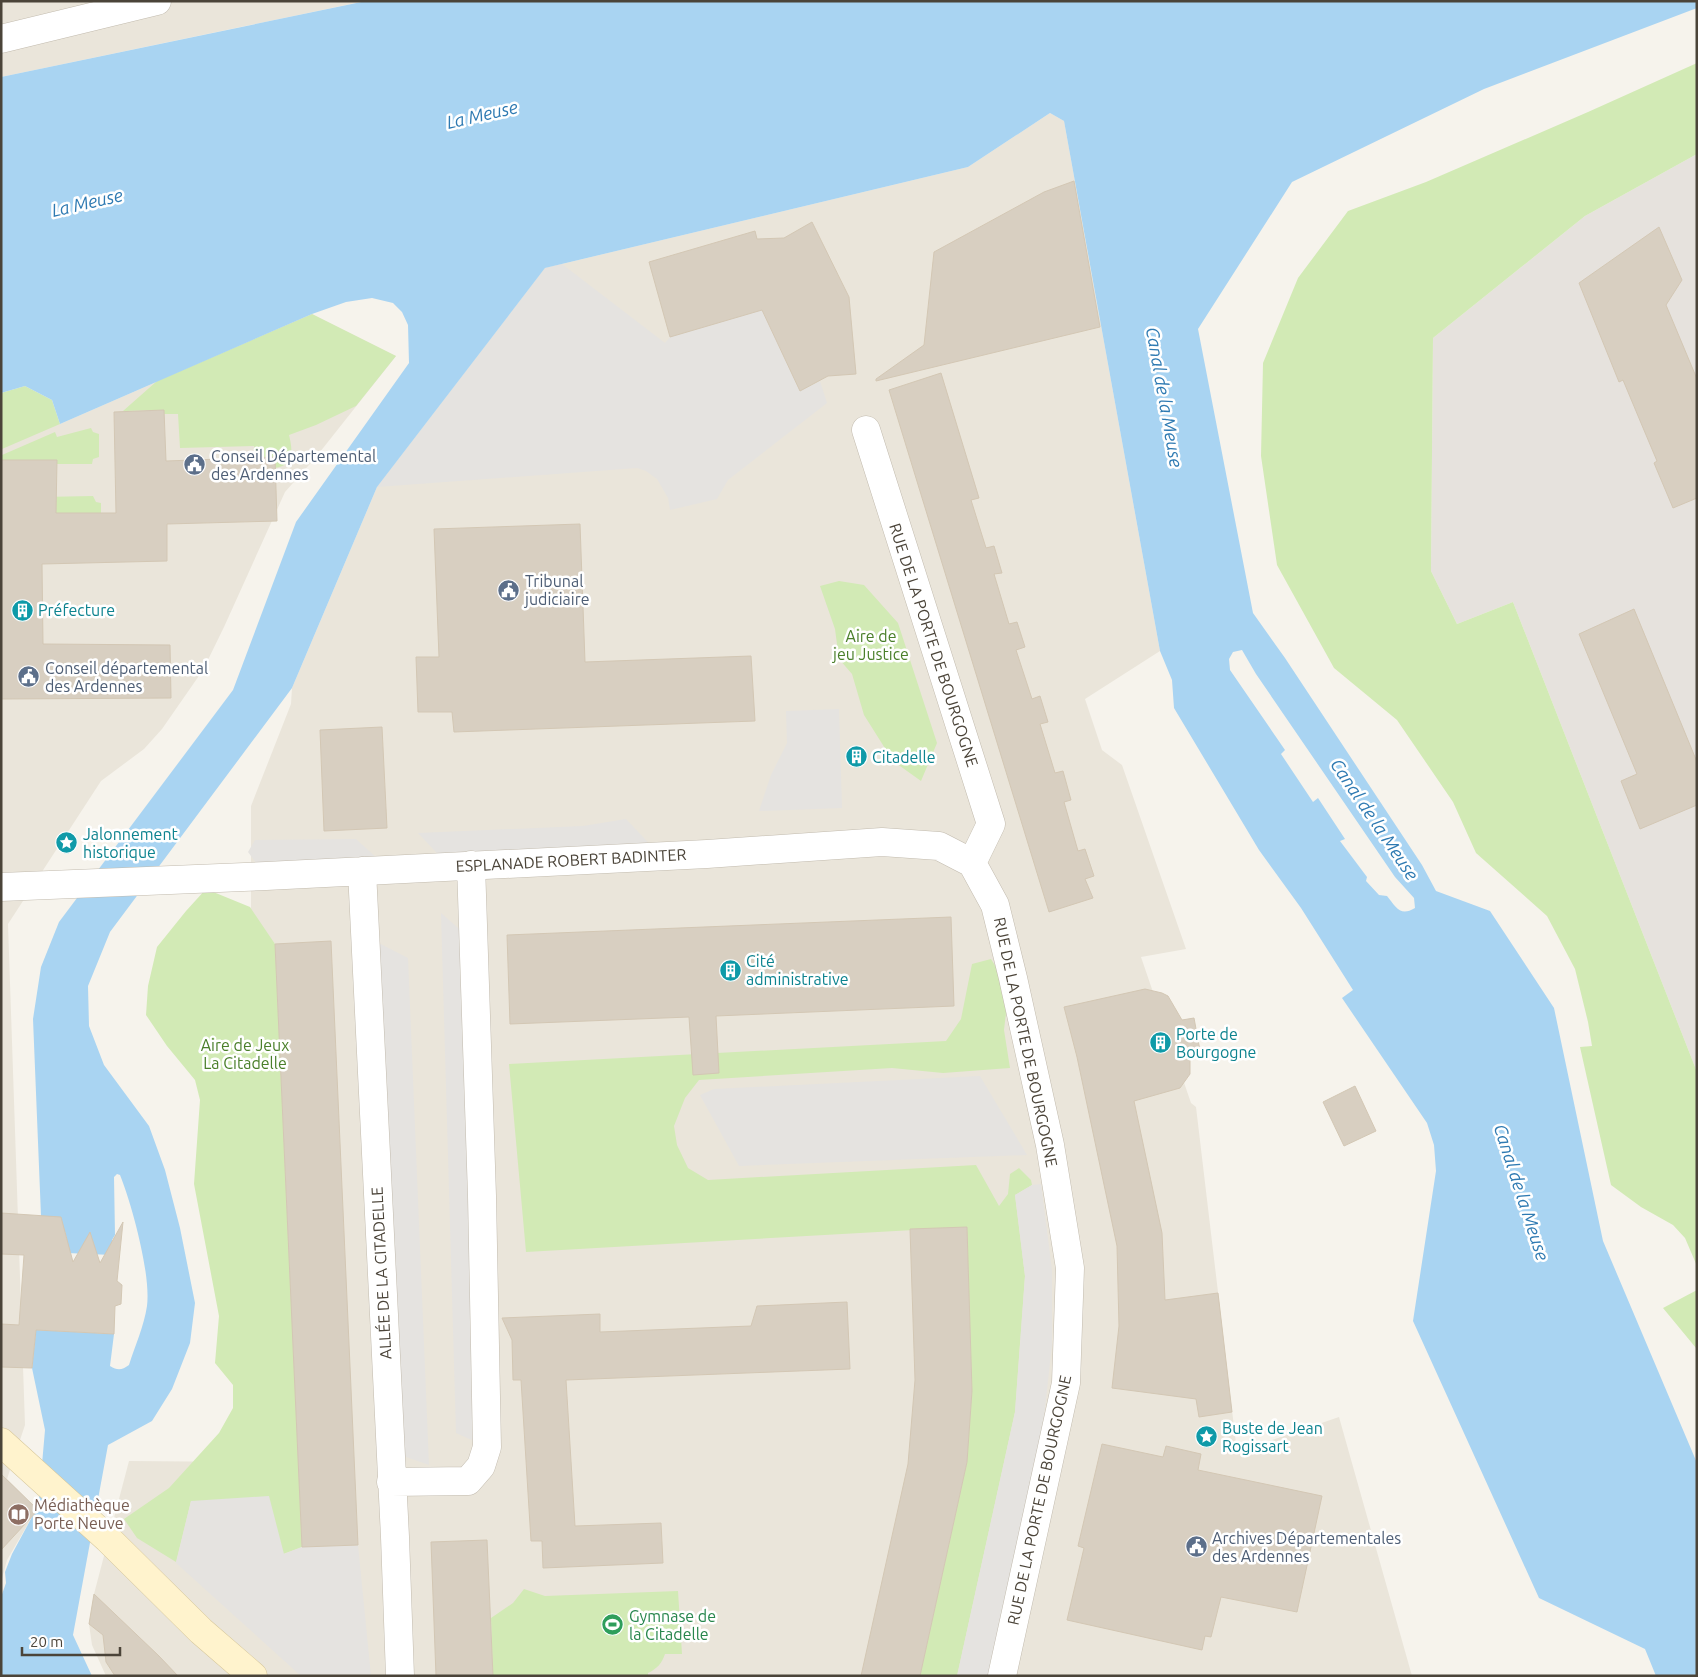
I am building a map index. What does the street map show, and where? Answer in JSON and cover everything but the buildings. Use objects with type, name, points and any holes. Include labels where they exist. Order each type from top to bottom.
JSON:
[{"type":"main road","points":[[11,1450],[108,1539],[201,1631],[253,1676]]},
{"type":"street","points":[[1,39],[157,1]]},
{"type":"street","name":"RUE DE LA PORTE DE BOURGOGNE","points":[[866,430],[991,824],[972,863],[995,905],[1011,969],[1050,1145],[1070,1268],[1066,1383],[1002,1676]]},
{"type":"street","name":"ESPLANADE ROBERT BADINTER","points":[[12,887],[707,854],[882,842],[939,846],[972,863]]},
{"type":"street","points":[[391,1482],[468,1481],[481,1466],[486,1447],[482,1196],[471,865]]},
{"type":"street","name":"ALLÉE DE LA CITADELLE","points":[[362,871],[395,1537],[400,1676]]},
{"type":"shaded area","points":[[1,1],[365,1],[1,77]]},
{"type":"shaded area","points":[[1050,113],[1064,121],[1160,651],[1085,699],[1102,750],[1122,765],[1186,949],[1141,957],[1191,1103],[1196,1107],[1237,1452],[1339,1417],[1412,1676],[106,1676],[92,1645],[89,1624],[94,1594],[129,1461],[251,1462],[251,806],[291,704],[292,688],[377,487],[545,268],[968,167]]},
{"type":"shaded area","points":[[1697,154],[1697,1072],[1513,602],[1457,624],[1431,571],[1433,338],[1585,216]]},
{"type":"shaded area","points":[[562,264],[665,343],[670,337],[765,309],[800,391],[820,381],[827,403],[728,480],[717,499],[670,510],[668,498],[657,479],[646,471],[637,468],[377,487],[545,268]]},
{"type":"shaded area","points":[[312,314],[396,356],[316,457],[285,492],[203,670],[162,729],[144,749],[101,781],[8,924],[25,1425],[7,1479],[38,1510],[7,1560],[1,1582],[1,393],[60,424]]},
{"type":"shaded area","points":[[839,709],[842,808],[759,811],[771,775],[787,743],[786,711]]},
{"type":"shaded area","points":[[626,819],[661,856],[449,866],[418,833],[583,826]]},
{"type":"shaded area","points":[[356,839],[389,869],[266,876],[248,852],[255,840]]},
{"type":"shaded area","points":[[441,913],[473,941],[487,1447],[456,1433]]},
{"type":"shaded area","points":[[365,936],[408,958],[429,1465],[389,1451]]},
{"type":"shaded area","points":[[980,1076],[1027,1155],[739,1166],[700,1095],[714,1089]]},
{"type":"shaded area","points":[[1041,1184],[1052,1270],[1052,1345],[1043,1426],[988,1676],[957,1676],[1015,1412],[1025,1276],[1015,1195],[1032,1185]]},
{"type":"shaded area","points":[[269,1496],[284,1554],[302,1547],[358,1545],[371,1676],[301,1676],[176,1563],[191,1501]]},
{"type":"green space","points":[[1697,63],[1697,154],[1585,216],[1433,338],[1431,571],[1457,624],[1513,602],[1697,1072],[1697,1266],[1685,1238],[1673,1225],[1641,1207],[1611,1185],[1580,1047],[1592,1046],[1588,1022],[1575,969],[1547,916],[1476,853],[1453,802],[1397,720],[1334,668],[1277,565],[1261,456],[1263,363],[1298,278],[1348,211],[1426,182]]},
{"type":"green space","points":[[312,314],[396,356],[356,406],[316,425],[289,435],[291,456],[286,464],[275,468],[256,458],[254,446],[180,448],[178,414],[164,414],[163,410],[123,411],[157,381]]},
{"type":"green space","points":[[25,386],[52,400],[60,424],[2,449],[2,455],[55,432],[57,437],[91,428],[93,432],[99,434],[99,457],[93,459],[92,464],[57,464],[57,460],[1,460],[1,393]]},
{"type":"green space","points":[[93,496],[96,502],[101,503],[101,513],[41,513],[41,497]]},
{"type":"green space","name":"Aire de jeu Justice","points":[[839,581],[864,585],[898,623],[937,743],[921,781],[893,761],[864,715],[852,674],[839,659],[835,629],[820,586]]},
{"type":"green space","name":"Aire de Jeux La Citadelle","points":[[206,889],[250,907],[275,944],[302,1547],[283,1554],[191,1501],[176,1562],[137,1538],[124,1519],[169,1488],[219,1433],[233,1408],[233,1385],[215,1363],[219,1316],[194,1184],[200,1100],[195,1080],[167,1046],[146,1015],[148,986],[157,947]]},
{"type":"green space","points":[[991,959],[1009,988],[1004,1030],[1010,1068],[943,1073],[892,1068],[699,1080],[685,1098],[674,1126],[677,1145],[688,1168],[708,1180],[976,1165],[999,1206],[1008,1194],[1010,1174],[1019,1168],[1031,1180],[1032,1185],[1015,1195],[1025,1276],[1015,1412],[957,1676],[920,1676],[967,1462],[972,1391],[967,1227],[526,1252],[509,1064],[946,1041],[961,1019],[972,964]]},
{"type":"green space","points":[[1697,1290],[1697,1348],[1696,1348],[1663,1308]]},
{"type":"green space","name":"Gymnase de la Citadelle","points":[[524,1589],[545,1596],[678,1591],[682,1654],[665,1654],[661,1663],[648,1673],[648,1676],[493,1676],[491,1618],[513,1603]]},
{"type":"water","points":[[366,1],[1697,1],[1697,8],[1484,89],[1292,182],[1198,329],[1253,613],[1285,658],[1422,865],[1436,891],[1490,911],[1554,1008],[1603,1241],[1697,1463],[1697,1676],[1656,1676],[1645,1649],[1539,1598],[1413,1321],[1436,1171],[1434,1145],[1427,1123],[1342,998],[1353,990],[1301,908],[1259,850],[1174,708],[1172,680],[1160,651],[1064,121],[1050,113],[968,167],[545,268],[377,487],[292,688],[110,932],[88,986],[89,1026],[104,1065],[149,1126],[165,1170],[180,1228],[195,1303],[190,1343],[172,1389],[152,1421],[108,1445],[73,1635],[92,1676],[1,1676],[1,1597],[6,1583],[5,1572],[12,1554],[32,1517],[38,1510],[45,1430],[32,1368],[36,1330],[114,1334],[110,1366],[115,1369],[122,1369],[129,1365],[142,1328],[147,1306],[146,1276],[140,1240],[120,1175],[117,1174],[114,1177],[115,1235],[112,1240],[112,1255],[67,1253],[65,1232],[40,1231],[33,1019],[41,967],[59,922],[233,690],[296,522],[409,363],[408,325],[402,312],[393,303],[372,298],[346,302],[312,314],[60,424],[52,400],[25,386],[1,393],[1,77]],"holes":[[[1242,650],[1256,674],[1395,877],[1414,898],[1415,908],[1410,911],[1399,910],[1387,896],[1379,895],[1366,881],[1367,877],[1340,841],[1345,839],[1318,798],[1313,802],[1281,754],[1285,750],[1230,670],[1229,659],[1233,652]]]},
{"type":"place","name":"Conseil Départemental des Ardennes","points":[[195,465]]},
{"type":"place","name":"Tribunal judiciaire","points":[[509,590]]},
{"type":"place","name":"Préfecture","points":[[22,610]]},
{"type":"place","name":"Conseil départemental des Ardennes","points":[[29,677]]},
{"type":"place","name":"Citadelle","points":[[856,757]]},
{"type":"place","name":"Jalonnement historique","points":[[67,843]]},
{"type":"place","name":"Cité administrative","points":[[730,970]]},
{"type":"place","name":"Porte de Bourgogne","points":[[1160,1043]]},
{"type":"place","name":"Buste de Jean Rogissart","points":[[1206,1437]]},
{"type":"place","name":"Médiathèque Porte Neuve","points":[[18,1514]]},
{"type":"place","name":"Archives Départementales des Ardennes","points":[[1196,1547]]},
{"type":"place","name":"Gymnase de la Citadelle","points":[[613,1625]]},
{"type":"water label","name":"La Meuse","points":[[482,114]]},
{"type":"water label","name":"La Meuse","points":[[87,202]]},
{"type":"water label","name":"Canal de la Meuse","points":[[1165,397]]},
{"type":"water label","name":"Canal de la Meuse","points":[[1375,819]]},
{"type":"water label","name":"Canal de la Meuse","points":[[1522,1192]]}]
